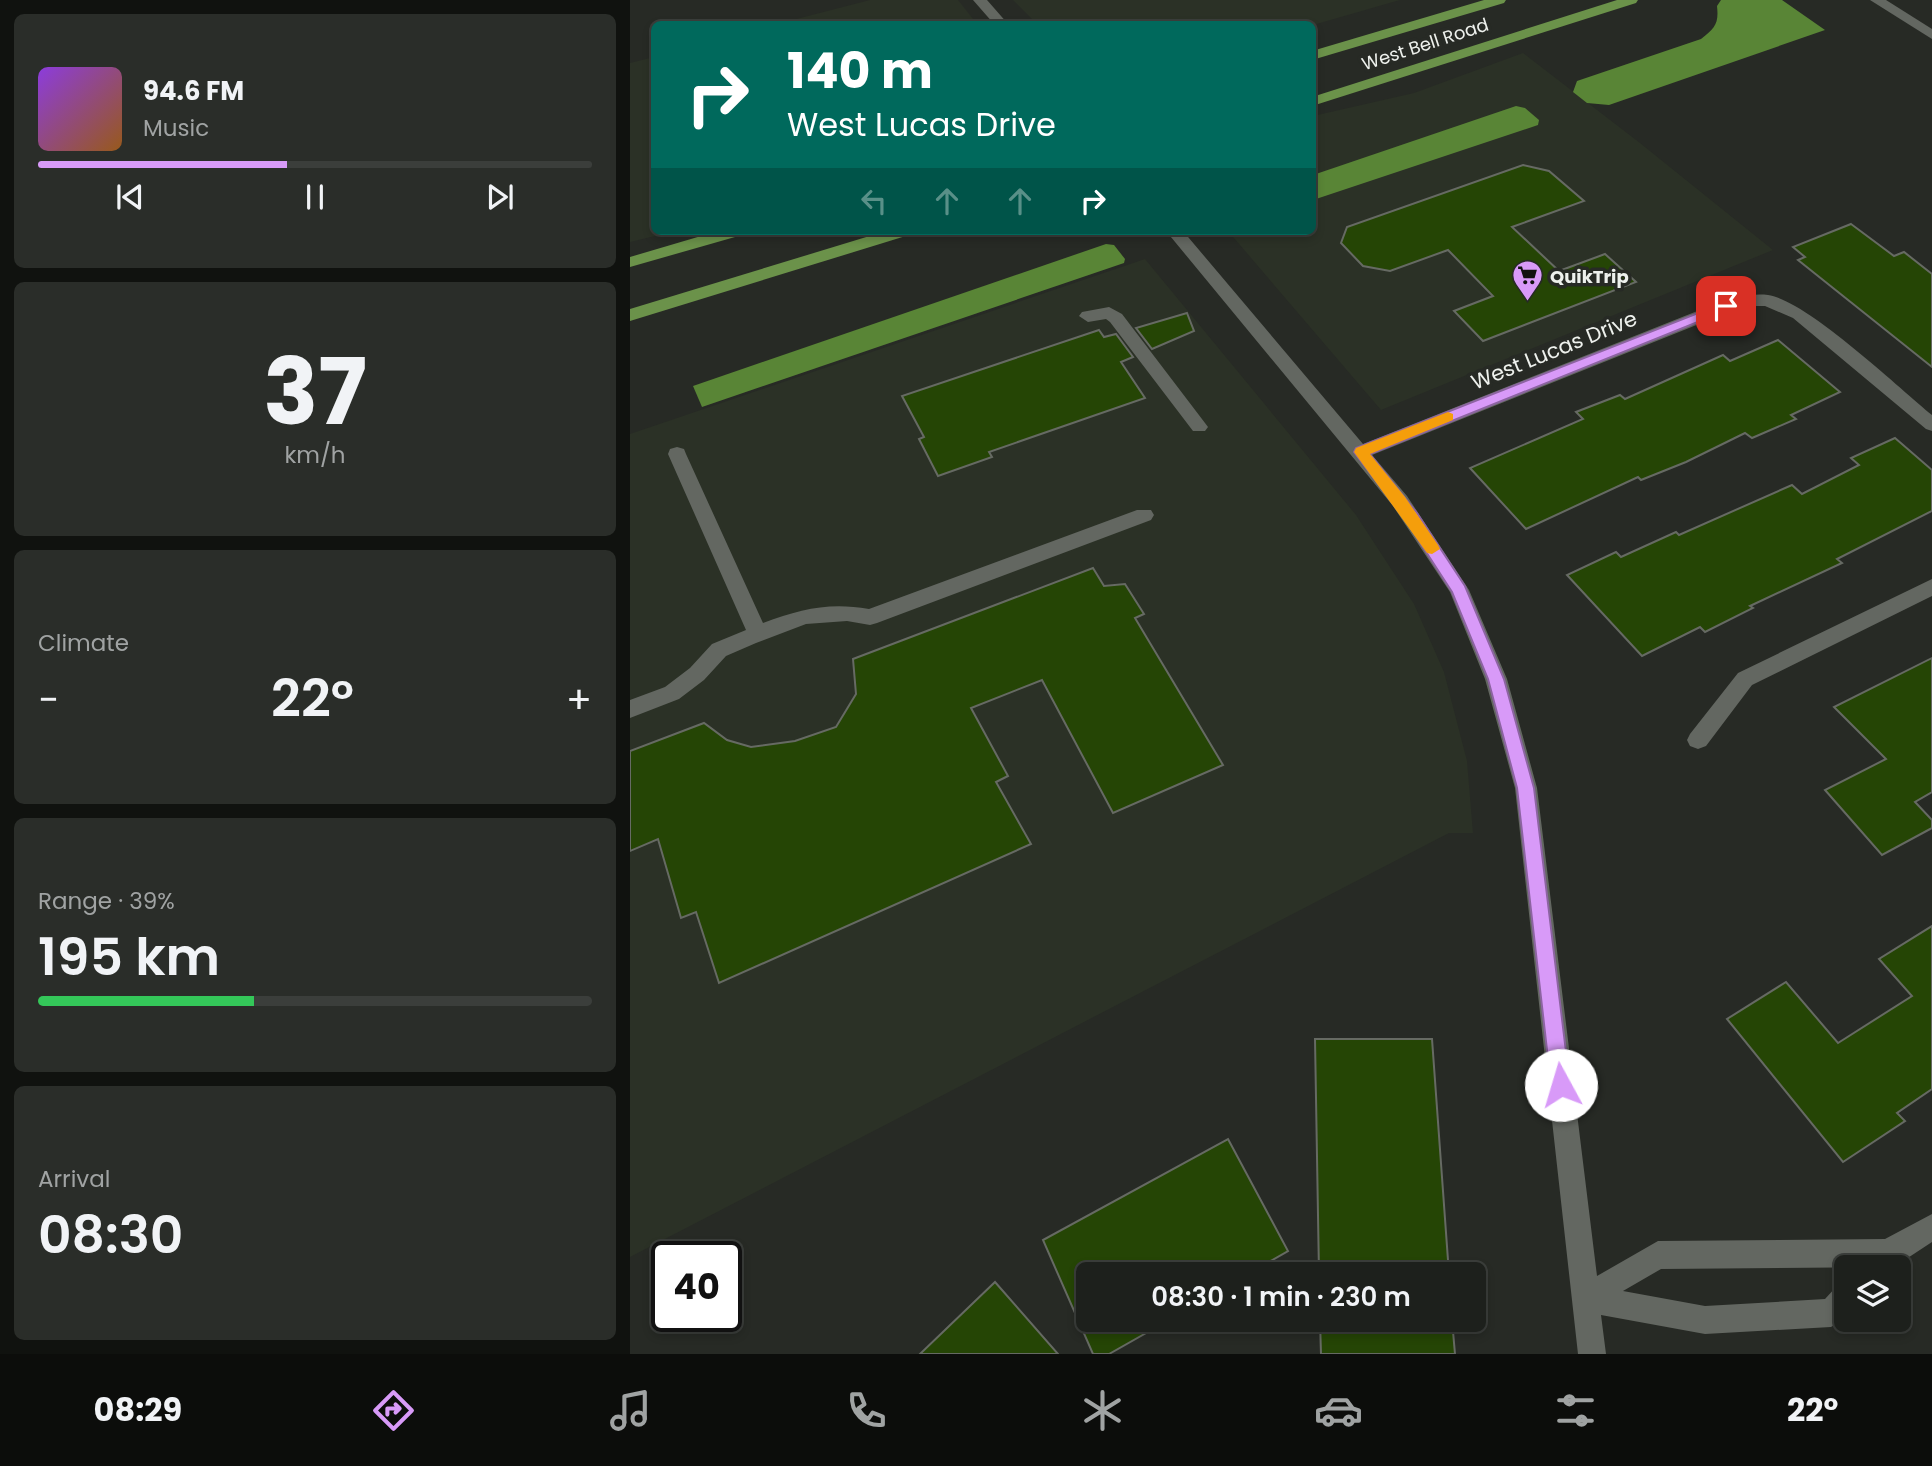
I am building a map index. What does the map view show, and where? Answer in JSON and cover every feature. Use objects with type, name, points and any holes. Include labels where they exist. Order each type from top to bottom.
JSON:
[{"type":"main road","name":"West Bell Road","points":[[1316,55],[1499,0]]},
{"type":"main road","name":"West Bell Road","points":[[1316,101],[1631,0]]},
{"type":"main road","points":[[630,262],[722,235]]},
{"type":"main road","points":[[630,315],[890,235]]},
{"type":"street","points":[[980,0],[998,21]]},
{"type":"street","points":[[1877,0],[1932,35]]},
{"type":"street","points":[[1180,238],[1361,452],[1415,522],[1459,590],[1496,679],[1528,801],[1592,1354]]},
{"type":"street","name":"West Lucas Drive","points":[[1361,452],[1743,301],[1768,300],[1799,314],[1932,425]]},
{"type":"street","points":[[1088,316],[1109,313],[1116,318],[1199,427]]},
{"type":"street","points":[[677,454],[758,634]]},
{"type":"street","points":[[630,709],[672,693],[697,674],[719,650],[805,616],[847,613],[870,617],[1144,515]]},
{"type":"street","points":[[1698,740],[1745,679],[1932,587]]},
{"type":"street","points":[[1890,1255],[1932,1227]]},
{"type":"street","points":[[1585,1298],[1658,1255],[1834,1259]]},
{"type":"street","points":[[1585,1298],[1705,1320],[1831,1313],[1834,1310]]},
{"type":"shaded area","points":[[870,0],[958,0],[975,21],[789,21]]},
{"type":"shaded area","points":[[1013,0],[1400,0],[1316,24],[1316,21],[1034,21]]},
{"type":"shaded area","points":[[1721,0],[1782,0],[1825,30],[1609,105],[1587,103],[1573,92],[1577,81],[1701,39],[1715,25],[1717,6]]},
{"type":"shaded area","points":[[1523,53],[1773,250],[1381,410],[1231,235],[1316,235],[1316,115],[1414,93]]},
{"type":"shaded area","points":[[651,58],[651,235],[659,235],[630,242],[630,63]]},
{"type":"shaded area","points":[[1516,106],[1525,108],[1539,120],[1538,125],[1316,199],[1316,174]]},
{"type":"shaded area","points":[[1106,244],[1114,245],[1125,259],[1124,263],[702,407],[693,386]]},
{"type":"shaded area","points":[[1145,259],[1356,515],[1414,604],[1444,672],[1467,761],[1473,833],[1449,833],[661,1241],[651,1241],[651,1246],[630,1257],[630,434]]},
{"type":"building","points":[[1523,165],[1549,171],[1584,201],[1512,227],[1559,271],[1605,254],[1636,282],[1483,341],[1454,311],[1493,296],[1448,250],[1390,271],[1363,266],[1341,243],[1347,227]]},
{"type":"building","points":[[1851,224],[1894,256],[1904,252],[1932,274],[1932,367],[1798,260],[1805,257],[1793,247]]},
{"type":"building","points":[[1187,313],[1194,331],[1152,349],[1136,328]]},
{"type":"building","points":[[1099,330],[1104,337],[1116,334],[1133,357],[1121,362],[1145,398],[989,452],[992,457],[938,476],[919,439],[924,437],[902,396]]},
{"type":"building","points":[[1778,340],[1840,392],[1791,415],[1796,419],[1752,438],[1745,433],[1686,462],[1641,480],[1638,477],[1526,529],[1470,468],[1583,419],[1576,412],[1620,395],[1625,399],[1723,355],[1730,361]]},
{"type":"building","points":[[1895,438],[1932,470],[1932,511],[1837,559],[1842,563],[1750,606],[1753,608],[1705,632],[1700,627],[1642,656],[1567,575],[1616,552],[1621,557],[1676,532],[1679,535],[1792,485],[1802,494],[1859,465],[1851,458]]},
{"type":"building","points":[[1093,568],[1104,586],[1125,584],[1144,614],[1135,618],[1223,765],[1113,813],[1042,680],[971,708],[1008,776],[996,782],[1031,844],[719,983],[696,912],[681,918],[658,839],[630,851],[630,751],[704,723],[727,740],[751,747],[795,741],[836,727],[856,694],[853,659]]},
{"type":"building","points":[[1932,658],[1932,792],[1915,802],[1932,820],[1932,828],[1882,855],[1825,790],[1886,759],[1834,707]]},
{"type":"building","points":[[1932,926],[1932,1089],[1897,1113],[1905,1121],[1843,1162],[1727,1019],[1786,982],[1838,1043],[1912,996],[1879,959]]},
{"type":"building","points":[[1315,1039],[1432,1039],[1448,1262],[1319,1262]]},
{"type":"building","points":[[1228,1139],[1288,1251],[1269,1262],[1076,1262],[1076,1315],[1043,1240]]},
{"type":"building","points":[[995,1282],[1058,1354],[920,1354]]},
{"type":"building","points":[[1083,1332],[1148,1332],[1109,1354],[1093,1354]]},
{"type":"building","points":[[1320,1332],[1453,1332],[1455,1354],[1321,1354]]},
{"type":"slow traffic","points":[[1432,549],[1400,501],[1361,452],[1448,417]]},
{"type":"place","name":"QuikTrip","points":[[1527,303]]},
{"type":"route","points":[[1561,1085],[1526,788],[1496,679],[1459,590],[1423,533],[1361,452],[1726,306]]}]
